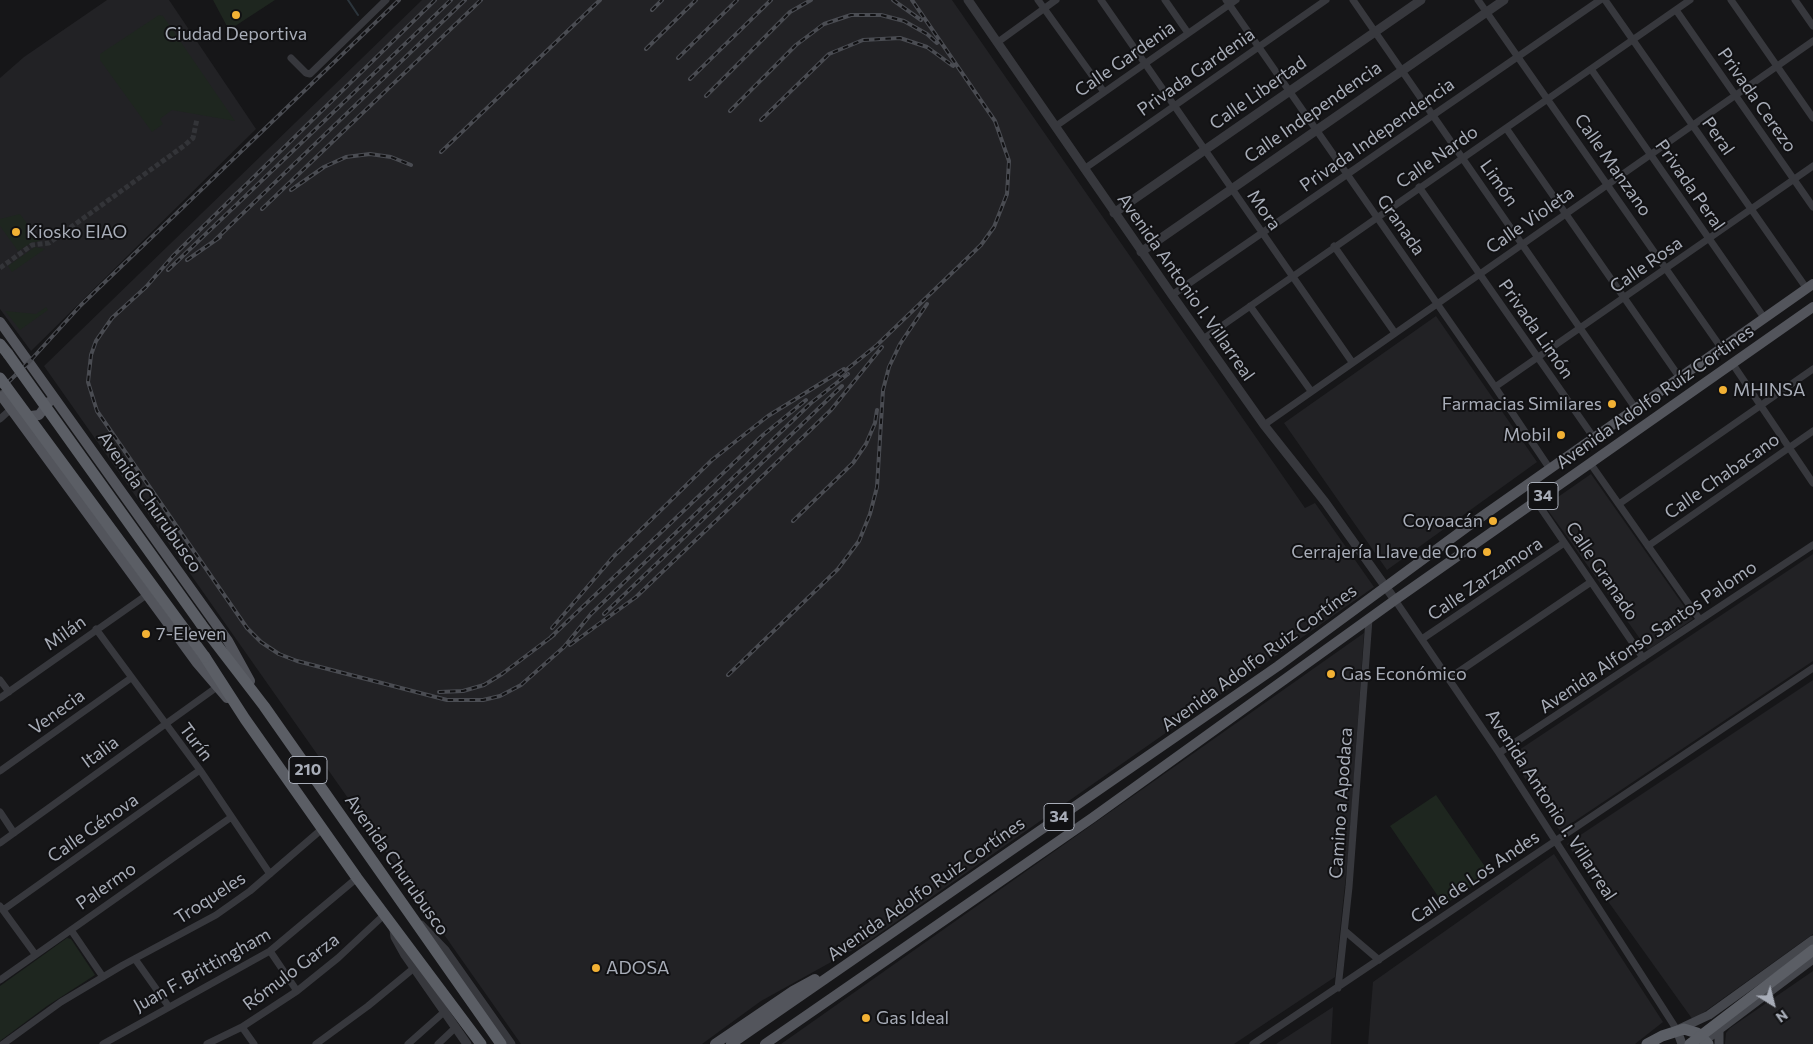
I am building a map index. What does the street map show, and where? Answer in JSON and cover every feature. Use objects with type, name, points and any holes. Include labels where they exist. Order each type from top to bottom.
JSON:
[{"type":"highway","name":"Avenida Churubusco","points":[[0,344],[201,624],[264,706],[501,1044]]},
{"type":"highway","name":"Avenida Churubusco","points":[[0,378],[205,657],[245,719],[357,878],[481,1044]]},
{"type":"highway","points":[[1690,1044],[1813,950]]},
{"type":"highway","points":[[1647,1044],[1678,1030],[1692,1030],[1704,1043]]},
{"type":"main road","name":"Avenida Adolfo Ruíz Cortines","points":[[1385,586],[1810,286]]},
{"type":"main road","name":"Avenida Adolfo Ruíz Cortines","points":[[1369,619],[1813,307]]},
{"type":"main road","name":"Avenida Churubusco","points":[[0,322],[50,389],[228,641],[264,706]]},
{"type":"main road","points":[[0,344],[12,338]]},
{"type":"main road","points":[[13,412],[32,417],[39,415],[49,404],[50,389]]},
{"type":"main road","name":"Avenida Churubusco","points":[[0,394],[197,663],[245,719]]},
{"type":"main road","name":"Avenida Adolfo Ruiz Cortínes","points":[[731,1044],[1278,666],[1385,586]]},
{"type":"main road","name":"Avenida Adolfo Ruiz Cortínes","points":[[765,1044],[1092,818],[1369,619]]},
{"type":"main road","points":[[1682,1044],[1678,1030],[1710,1015],[1813,940]]},
{"type":"main road","points":[[716,1044],[793,990],[854,959]]},
{"type":"main road","points":[[1704,1043],[1813,959]]},
{"type":"main road","points":[[1719,1030],[1720,1044]]},
{"type":"street","points":[[291,58],[306,73],[310,74],[386,0]]},
{"type":"street","name":"Avenida Antonio I. Villarreal","points":[[968,0],[1141,252],[1264,425],[1325,502],[1422,639],[1499,753],[1678,1030]]},
{"type":"street","points":[[1038,0],[1104,92]]},
{"type":"street","points":[[998,42],[1056,0]]},
{"type":"street","name":"Mora","points":[[1101,0],[1352,362]]},
{"type":"street","points":[[1165,0],[1188,33]]},
{"type":"street","name":"Calle Gardenia","points":[[1056,126],[1188,33],[1227,2],[1236,0]]},
{"type":"street","name":"Privada Gardenia","points":[[1084,169],[1326,0]]},
{"type":"street","name":"Limón","points":[[1353,0],[1636,409]]},
{"type":"street","name":"Calle Libertad","points":[[1114,213],[1421,0]]},
{"type":"street","name":"Calle Manzano","points":[[1478,0],[1722,349]]},
{"type":"street","name":"Calle Independencia","points":[[1141,252],[1504,0]]},
{"type":"street","name":"Privada Independencia","points":[[1172,295],[1600,0]]},
{"type":"street","name":"Peral","points":[[1605,0],[1752,209],[1810,286]]},
{"type":"street","name":"Calle Nardo","points":[[1203,339],[1690,0]]},
{"type":"street","points":[[1731,0],[1813,118]]},
{"type":"street","points":[[1795,0],[1813,26]]},
{"type":"street","name":"Granada","points":[[1227,2],[1496,387],[1550,469]]},
{"type":"street","name":"Privada Cerezo","points":[[1676,10],[1813,207]]},
{"type":"street","name":"Calle Violeta","points":[[1264,425],[1813,41]]},
{"type":"street","name":"Privada Peral","points":[[1590,70],[1765,318]]},
{"type":"street","points":[[1506,128],[1680,378]]},
{"type":"street","name":"Calle Rosa","points":[[1496,387],[1813,166]]},
{"type":"street","name":"Privada Limón","points":[[1420,187],[1594,438]]},
{"type":"street","points":[[1334,246],[1395,332]]},
{"type":"street","points":[[1250,306],[1311,391]]},
{"type":"street","points":[[1732,363],[1813,484]]},
{"type":"street","points":[[1619,504],[1813,369]]},
{"type":"street","points":[[0,419],[13,412]]},
{"type":"street","name":"Calle Chabacano","points":[[1648,546],[1813,431]]},
{"type":"street","points":[[1590,463],[1700,620]]},
{"type":"street","name":"Calle Granado","points":[[1536,501],[1643,658]]},
{"type":"street","name":"Calle Zarzamora","points":[[1422,639],[1564,543]]},
{"type":"street","name":"Avenida Alfonso Santos Palomo","points":[[1499,753],[1813,545]]},
{"type":"street","points":[[1448,679],[1591,582]]},
{"type":"street","name":"Milán","points":[[0,698],[148,594]]},
{"type":"street","name":"Camino a Apodaca","points":[[1338,988],[1345,931],[1369,619]]},
{"type":"street","name":"Turín","points":[[96,629],[130,678],[200,770],[230,818],[270,874]]},
{"type":"street","name":"Calle de Los Andes","points":[[1253,1044],[1813,668]]},
{"type":"street","name":"Venecia","points":[[0,771],[130,678]]},
{"type":"street","points":[[0,680],[9,692]]},
{"type":"street","name":"Italia","points":[[0,843],[217,687]]},
{"type":"street","name":"Calle Génova","points":[[2,908],[200,770]]},
{"type":"street","points":[[0,812],[14,832]]},
{"type":"street","name":"Palermo","points":[[0,980],[230,818]]},
{"type":"street","name":"Troqueles","points":[[3,1044],[60,1002],[216,915],[270,874],[322,828]]},
{"type":"street","name":"Juan F. Brittingham","points":[[103,1044],[270,951],[357,878]]},
{"type":"street","points":[[2,908],[35,954]]},
{"type":"street","name":"Rómulo Garza","points":[[207,1044],[242,1027],[297,991],[338,958],[385,914]]},
{"type":"street","points":[[413,917],[445,950],[510,1044]]},
{"type":"street","points":[[393,925],[394,937],[467,1044]]},
{"type":"street","points":[[71,930],[103,977]]},
{"type":"street","points":[[1345,931],[1379,960]]},
{"type":"street","points":[[270,951],[297,991]]},
{"type":"street","points":[[135,959],[169,1007]]},
{"type":"street","points":[[316,1044],[329,1041],[414,968]]},
{"type":"street","points":[[408,1044],[444,1012]]},
{"type":"street","points":[[242,1027],[254,1044]]},
{"type":"street","points":[[438,1044],[455,1028]]},
{"type":"shaded area","points":[[107,0],[169,0],[256,129],[31,351],[0,309],[0,78],[24,57]]},
{"type":"shaded area","name":"Ciudad Deportiva","points":[[213,0],[275,0],[229,30]]},
{"type":"shaded area","points":[[422,0],[952,0],[1305,508],[1315,503],[1374,587],[869,941],[761,1001],[702,1044],[521,1044],[44,366]]},
{"type":"shaded area","points":[[159,15],[163,16],[235,121],[172,110],[160,119],[163,124],[152,132],[100,60],[100,54]]},
{"type":"shaded area","points":[[20,214],[40,241],[31,243],[18,251],[0,226],[0,219]]},
{"type":"shaded area","points":[[35,247],[45,249],[12,272],[8,266]]},
{"type":"shaded area","points":[[46,307],[48,310],[20,330],[5,311],[36,314]]},
{"type":"shaded area","points":[[1436,316],[1537,462],[1387,570],[1284,423]]},
{"type":"shaded area","points":[[1591,474],[1693,619],[1648,650],[1545,506]]},
{"type":"shaded area","points":[[1813,554],[1813,661],[1560,831],[1510,756]]},
{"type":"shaded area","points":[[1364,633],[1349,847],[1335,977],[1234,1044],[781,1044]]},
{"type":"shaded area","points":[[1813,680],[1813,934],[1693,1020],[1567,844]]},
{"type":"shaded area","points":[[1436,795],[1490,874],[1444,905],[1390,826]]},
{"type":"shaded area","points":[[1554,854],[1663,1022],[1635,1044],[1368,1044],[1373,982]]},
{"type":"shaded area","points":[[67,938],[71,939],[95,975],[47,1006],[0,1041],[0,986]]},
{"type":"shaded area","points":[[1813,971],[1813,1044],[1725,1044],[1726,1033],[1730,1028]]},
{"type":"shaded area","points":[[1333,1007],[1331,1044],[1276,1044]]},
{"type":"waterway","points":[[348,0],[358,15]]},
{"type":"tunnel","points":[[0,268],[32,245],[49,243],[185,145],[193,138],[197,119]]},
{"type":"railway","points":[[0,390],[29,362],[81,305],[399,0]]},
{"type":"railway","points":[[435,0],[173,256],[146,287],[112,318],[96,341],[91,355],[88,382],[97,411],[247,628],[261,642],[279,654],[297,661],[447,700],[483,700],[500,696],[521,685],[564,647],[591,614],[811,403],[848,374]]},
{"type":"railway","points":[[168,270],[451,0]]},
{"type":"railway","points":[[214,241],[465,0]]},
{"type":"railway","points":[[262,209],[481,0]]},
{"type":"railway","points":[[441,152],[600,0]]},
{"type":"railway","points":[[652,10],[662,0]]},
{"type":"railway","points":[[646,49],[696,0]]},
{"type":"railway","points":[[678,58],[737,0]]},
{"type":"railway","points":[[690,79],[771,0]]},
{"type":"railway","points":[[706,96],[790,12],[811,0]]},
{"type":"railway","points":[[893,0],[921,20]]},
{"type":"railway","points":[[840,375],[877,345],[981,245],[994,227],[1007,194],[1009,161],[995,121],[912,0]]},
{"type":"railway","points":[[730,111],[796,45],[824,24],[851,15],[881,15],[904,21],[927,34],[937,43]]},
{"type":"railway","points":[[761,120],[829,54],[863,40],[900,38],[927,47],[953,66]]},
{"type":"railway","points":[[291,190],[324,167],[346,157],[370,154],[391,157],[411,165]]},
{"type":"railway","points":[[187,260],[220,237]]},
{"type":"railway","points":[[728,675],[838,569],[859,541],[870,514],[877,487],[883,390],[889,367],[900,344],[927,304]]},
{"type":"railway","points":[[570,645],[636,597],[746,492],[831,410],[882,347]]},
{"type":"railway","points":[[552,628],[614,556],[712,460],[768,416],[844,369]]},
{"type":"railway","points":[[604,614],[842,386]]},
{"type":"railway","points":[[550,638],[763,435],[806,400]]},
{"type":"railway","points":[[793,521],[853,463],[866,444],[875,423],[877,410]]},
{"type":"railway","points":[[439,692],[463,691],[484,685],[502,674],[554,635]]},
{"type":"place","name":"Ciudad Deportiva","points":[[236,15]]},
{"type":"place","name":"Kiosko EIAO","points":[[16,232]]},
{"type":"place","name":"MHINSA","points":[[1723,390]]},
{"type":"place","name":"Farmacias Similares","points":[[1612,404]]},
{"type":"place","name":"Mobil","points":[[1561,435]]},
{"type":"place","name":"Coyoacán","points":[[1493,521]]},
{"type":"place","name":"Cerrajería Llave de Oro","points":[[1487,552]]},
{"type":"place","name":"7-Eleven","points":[[146,634]]},
{"type":"place","name":"Gas Económico","points":[[1331,674]]},
{"type":"place","name":"ADOSA","points":[[596,968]]},
{"type":"place","name":"Gas Ideal","points":[[866,1018]]}]
